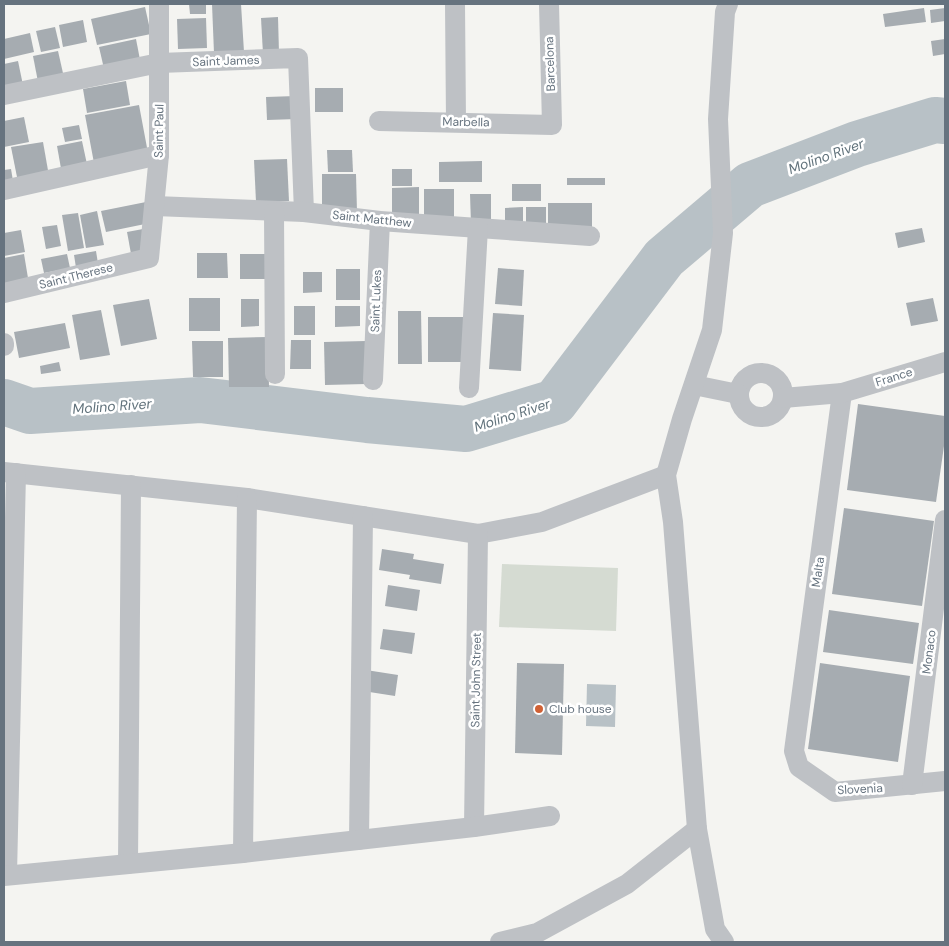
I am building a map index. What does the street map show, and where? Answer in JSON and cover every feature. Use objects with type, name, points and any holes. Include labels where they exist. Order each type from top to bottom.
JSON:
[{"type":"street","name":"Saint Paul","points":[[149,258],[159,155],[159,4]]},
{"type":"street","points":[[455,4],[456,122]]},
{"type":"street","name":"Barcelona","points":[[549,4],[552,125]]},
{"type":"street","points":[[724,942],[715,929],[697,828],[674,522],[666,474],[712,330],[723,232],[718,119],[724,12],[728,4]]},
{"type":"street","name":"Saint James","points":[[4,95],[159,63],[298,58],[304,212]]},
{"type":"street","name":"Marbella","points":[[379,122],[552,125]]},
{"type":"street","points":[[4,190],[159,155]]},
{"type":"street","name":"Saint Matthew","points":[[155,206],[304,212],[380,221],[590,236]]},
{"type":"street","points":[[274,212],[275,374]]},
{"type":"street","name":"Saint Lukes","points":[[373,380],[380,221]]},
{"type":"street","points":[[469,388],[478,228]]},
{"type":"street","name":"Saint Therese","points":[[4,294],[149,258]]},
{"type":"street","name":"France","points":[[783,398],[842,393],[945,362]]},
{"type":"street","points":[[762,372],[775,377],[780,383],[783,398],[781,406],[776,412],[762,418],[754,417],[742,408],[738,394],[739,387],[743,381],[754,373],[762,372]]},
{"type":"street","points":[[694,385],[738,394]]},
{"type":"street","name":"Malta","points":[[794,751],[842,393]]},
{"type":"street","points":[[550,816],[474,827],[243,853],[5,876],[10,472],[247,498],[478,534],[542,522],[666,474]]},
{"type":"street","points":[[128,864],[131,485]]},
{"type":"street","points":[[243,853],[247,498]]},
{"type":"street","points":[[359,840],[363,516]]},
{"type":"street","name":"Monaco","points":[[912,784],[945,520]]},
{"type":"street","name":"Saint John Street","points":[[474,827],[478,534]]},
{"type":"street","name":"Slovenia","points":[[794,751],[799,767],[835,792],[945,781]]},
{"type":"street","points":[[500,942],[537,933],[627,884],[697,828]]},
{"type":"shaded area","points":[[502,564],[618,568],[616,631],[499,627]]},
{"type":"shaded area","points":[[587,684],[616,685],[615,727],[586,726]]},
{"type":"building","points":[[189,4],[206,4],[206,14],[190,14]]},
{"type":"building","points":[[212,4],[241,4],[244,52],[214,53]]},
{"type":"building","points":[[145,7],[151,34],[97,45],[91,19]]},
{"type":"building","points":[[924,8],[926,22],[885,27],[883,14]]},
{"type":"building","points":[[945,8],[945,21],[931,23],[930,10]]},
{"type":"building","points":[[278,17],[279,53],[263,54],[261,18]]},
{"type":"building","points":[[206,18],[207,48],[178,49],[177,19]]},
{"type":"building","points":[[83,20],[87,42],[63,47],[59,25]]},
{"type":"building","points":[[55,27],[60,48],[41,52],[36,31]]},
{"type":"building","points":[[30,33],[34,52],[4,59],[4,39]]},
{"type":"building","points":[[136,39],[141,65],[105,73],[99,47]]},
{"type":"building","points":[[945,39],[945,54],[933,56],[931,41]]},
{"type":"building","points":[[58,51],[65,82],[39,87],[33,56]]},
{"type":"building","points":[[18,61],[24,90],[4,94],[4,64]]},
{"type":"building","points":[[126,81],[130,105],[87,113],[83,89]]},
{"type":"building","points":[[315,88],[343,88],[343,112],[315,112]]},
{"type":"building","points":[[296,96],[297,119],[267,120],[266,97]]},
{"type":"building","points":[[139,105],[148,153],[94,163],[85,115]]},
{"type":"building","points":[[24,117],[29,142],[4,147],[4,121]]},
{"type":"building","points":[[79,125],[82,139],[65,142],[62,128]]},
{"type":"building","points":[[82,141],[88,169],[62,174],[57,146]]},
{"type":"building","points":[[43,142],[49,176],[18,182],[11,147]]},
{"type":"building","points":[[327,150],[352,150],[353,172],[328,172]]},
{"type":"building","points":[[287,159],[289,201],[256,202],[254,160]]},
{"type":"building","points":[[482,161],[482,182],[439,182],[439,162]]},
{"type":"building","points":[[11,169],[14,187],[4,189],[4,170]]},
{"type":"building","points":[[392,169],[412,169],[412,186],[392,186]]},
{"type":"building","points":[[322,174],[356,174],[357,212],[322,213]]},
{"type":"building","points":[[567,178],[605,178],[605,185],[567,185]]},
{"type":"building","points":[[512,184],[541,184],[541,201],[512,201]]},
{"type":"building","points":[[419,187],[419,221],[392,221],[392,188]]},
{"type":"building","points":[[424,189],[454,189],[454,223],[424,223]]},
{"type":"building","points":[[470,194],[491,194],[491,224],[471,224]]},
{"type":"building","points":[[146,202],[150,223],[106,232],[101,211]]},
{"type":"building","points":[[548,203],[592,203],[592,229],[548,229]]},
{"type":"building","points":[[523,207],[523,224],[505,225],[505,208]]},
{"type":"building","points":[[526,207],[546,207],[546,228],[526,228]]},
{"type":"building","points":[[97,211],[104,245],[86,248],[80,215]]},
{"type":"building","points":[[78,213],[84,248],[68,251],[62,215]]},
{"type":"building","points":[[57,225],[61,246],[46,249],[42,227]]},
{"type":"building","points":[[922,228],[925,242],[898,248],[895,233]]},
{"type":"building","points":[[143,229],[148,257],[132,259],[127,232]]},
{"type":"building","points":[[21,230],[25,252],[4,256],[4,233]]},
{"type":"building","points":[[96,251],[99,270],[77,274],[74,255]]},
{"type":"building","points":[[197,253],[227,253],[228,278],[197,278]]},
{"type":"building","points":[[24,254],[29,284],[4,289],[4,258]]},
{"type":"building","points":[[67,254],[70,268],[44,273],[41,259]]},
{"type":"building","points":[[240,254],[268,254],[268,279],[240,279]]},
{"type":"building","points":[[498,268],[524,270],[522,306],[495,304]]},
{"type":"building","points":[[336,269],[360,269],[360,300],[336,300]]},
{"type":"building","points":[[303,272],[322,272],[322,292],[303,293]]},
{"type":"building","points":[[189,298],[220,298],[220,331],[189,331]]},
{"type":"building","points":[[933,298],[938,321],[911,326],[906,303]]},
{"type":"building","points":[[149,299],[157,339],[121,346],[113,305]]},
{"type":"building","points":[[241,299],[259,299],[259,326],[241,327]]},
{"type":"building","points":[[294,306],[315,306],[315,335],[294,335]]},
{"type":"building","points":[[335,306],[360,306],[360,326],[335,327]]},
{"type":"building","points":[[101,310],[110,355],[80,360],[72,315]]},
{"type":"building","points":[[398,311],[421,311],[422,364],[398,364]]},
{"type":"building","points":[[493,313],[524,315],[521,371],[489,369]]},
{"type":"building","points":[[428,317],[463,317],[463,362],[428,362]]},
{"type":"building","points":[[65,323],[70,348],[19,358],[14,332]]},
{"type":"building","points":[[268,337],[269,387],[229,387],[228,338]]},
{"type":"building","points":[[291,340],[311,340],[311,369],[290,369]]},
{"type":"building","points":[[192,341],[223,341],[223,377],[193,377]]},
{"type":"building","points":[[366,341],[366,384],[325,385],[324,342]]},
{"type":"building","points":[[59,362],[61,371],[41,374],[40,366]]},
{"type":"building","points":[[858,404],[945,416],[945,439],[936,502],[847,490]]},
{"type":"building","points":[[844,508],[934,521],[922,606],[832,594]]},
{"type":"building","points":[[382,549],[414,554],[413,559],[444,564],[441,584],[409,579],[410,575],[379,570]]},
{"type":"building","points":[[388,585],[420,590],[417,611],[385,606]]},
{"type":"building","points":[[829,610],[919,623],[913,664],[823,652]]},
{"type":"building","points":[[383,629],[415,633],[412,654],[380,649]]},
{"type":"building","name":"Club house","points":[[517,663],[564,664],[562,755],[515,753]]},
{"type":"building","points":[[820,663],[910,676],[898,762],[808,749]]},
{"type":"building","points":[[366,670],[398,675],[395,696],[363,691]]},
{"type":"waterway","name":"Molino River","points":[[4,402],[30,411],[200,400],[367,420],[466,429],[555,402],[664,258],[750,185],[857,144],[935,120],[945,121]]},
{"type":"place","name":"Club house","points":[[539,709]]}]
